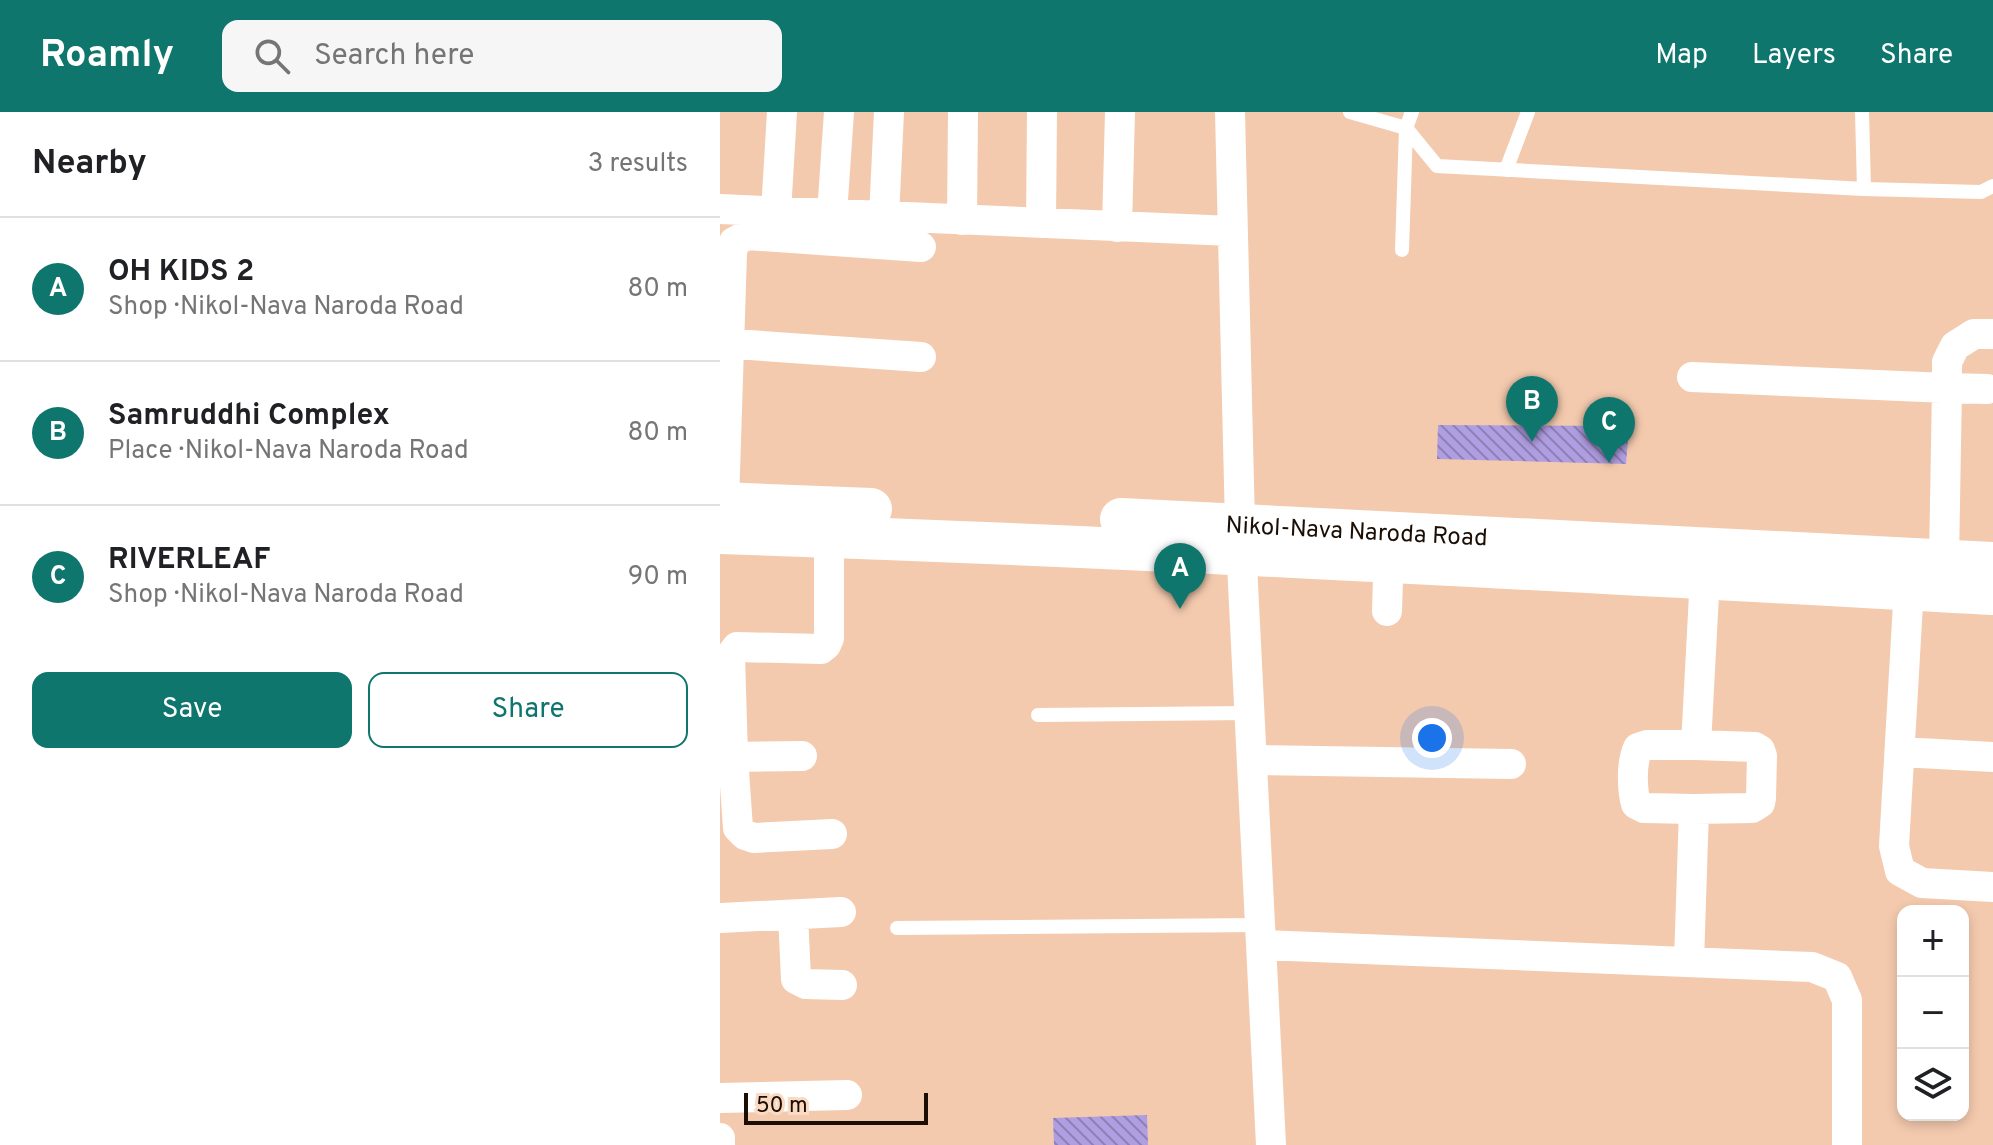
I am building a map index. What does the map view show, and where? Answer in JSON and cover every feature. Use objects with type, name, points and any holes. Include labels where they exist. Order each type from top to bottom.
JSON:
[{"type":"street","points":[[776,212],[782,112]]},
{"type":"street","points":[[832,214],[839,112]]},
{"type":"street","points":[[884,217],[889,112]]},
{"type":"street","points":[[962,220],[963,112]]},
{"type":"street","points":[[1041,223],[1042,112]]},
{"type":"street","points":[[1117,227],[1120,112]]},
{"type":"street","points":[[1230,112],[1241,539],[1271,1145]]},
{"type":"street","points":[[720,209],[1232,231]]},
{"type":"street","points":[[921,247],[747,235],[734,242],[726,252],[721,513],[829,537],[1241,539]]},
{"type":"street","points":[[1993,334],[1974,334],[1955,346],[1947,362],[1947,388],[1921,569],[1894,846],[1900,871],[1922,883],[1993,887]]},
{"type":"street","points":[[725,343],[921,357]]},
{"type":"street","points":[[1692,377],[1987,389]]},
{"type":"street","name":"Nikol-Nava Naroda Road","points":[[721,513],[1706,563],[1921,569],[1993,563]]},
{"type":"street","points":[[829,537],[829,638],[826,645],[821,649],[737,647],[730,656],[738,828],[754,838],[832,834]]},
{"type":"street","points":[[1387,611],[1389,546]]},
{"type":"street","points":[[1696,745],[1706,563]]},
{"type":"street","points":[[1921,569],[1993,594]]},
{"type":"street","points":[[1647,745],[1696,745],[1755,747],[1760,750],[1760,803],[1752,808],[1694,809],[1644,808],[1636,804],[1635,755],[1638,748],[1647,745]]},
{"type":"street","points":[[1901,752],[1993,757]]},
{"type":"street","points":[[733,757],[802,756]]},
{"type":"street","points":[[1252,760],[1511,764]]},
{"type":"street","points":[[1689,962],[1694,809]]},
{"type":"street","points":[[720,918],[841,912]]},
{"type":"street","points":[[793,915],[796,979],[806,984],[842,985]]},
{"type":"street","points":[[1261,935],[1812,967],[1837,977],[1847,1000],[1847,1145]]},
{"type":"street","points":[[720,1098],[847,1095]]},
{"type":"street","points":[[720,1138],[720,1145]]},
{"type":"lane","points":[[1350,112],[1406,128],[1437,166],[1864,189],[1981,192],[1993,186]]},
{"type":"lane","points":[[1402,250],[1406,128],[1412,112]]},
{"type":"lane","points":[[1506,170],[1528,112]]},
{"type":"lane","points":[[1862,112],[1864,189]]},
{"type":"lane","points":[[1038,715],[1249,713]]},
{"type":"lane","points":[[897,928],[1261,935]]},
{"type":"building","points":[[1438,425],[1629,426],[1626,464],[1437,459]]},
{"type":"building","points":[[1147,1115],[1148,1145],[1054,1145],[1053,1118]]},
{"type":"place","name":"Samruddhi Complex","points":[[1532,442]]},
{"type":"place","name":"RIVERLEAF","points":[[1609,463]]},
{"type":"place","name":"OH KIDS 2","points":[[1180,609]]}]
